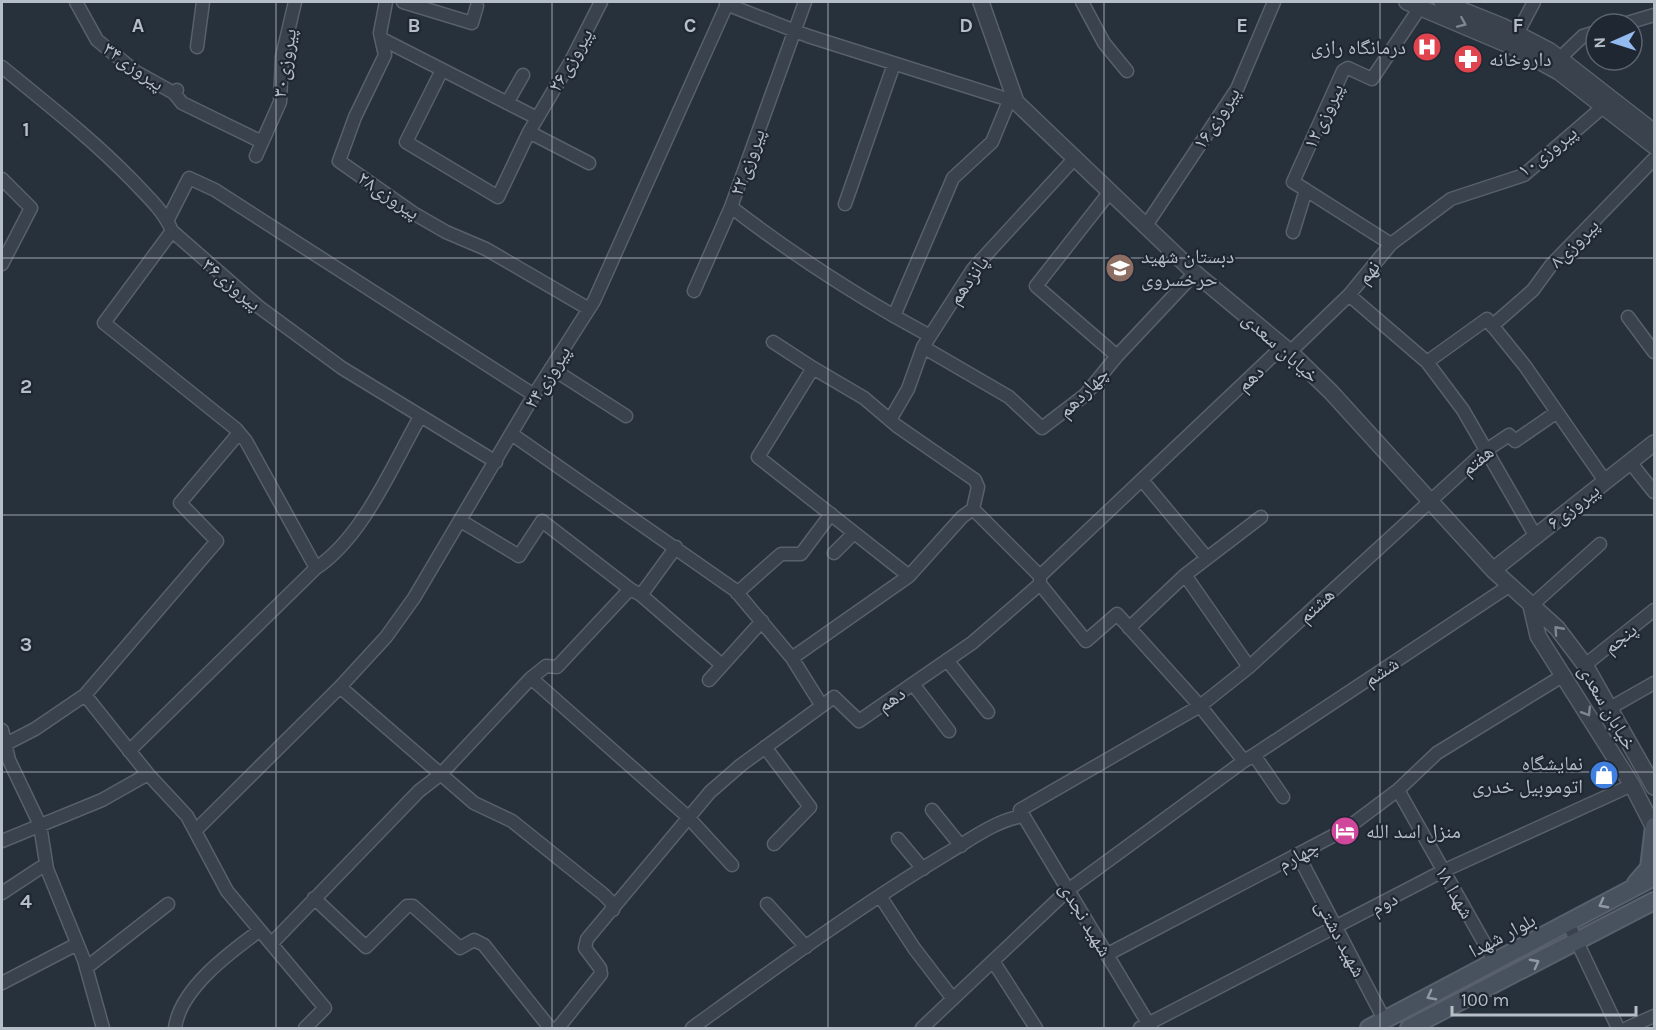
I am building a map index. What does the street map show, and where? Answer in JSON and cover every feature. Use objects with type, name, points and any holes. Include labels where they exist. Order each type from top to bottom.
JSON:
[{"type":"main road","points":[[1628,891],[1649,868],[1654,827]]},
{"type":"main road","name":"بلوار شهدا","points":[[1369,1029],[1654,877]]},
{"type":"main road","name":"بلوار شهدا","points":[[1409,1029],[1436,1022],[1577,940],[1654,901]]},
{"type":"main road","points":[[1634,911],[1654,915]]},
{"type":"street","name":"پیروزی۳۴","points":[[76,2],[97,40],[136,72],[176,91],[182,103],[262,142]]},
{"type":"street","points":[[197,47],[203,2]]},
{"type":"street","name":"پیروزی۳۰","points":[[256,156],[280,102],[282,57],[295,2]]},
{"type":"street","name":"پیروزی۲۸","points":[[386,2],[380,33],[385,55],[355,117],[339,161],[413,213],[446,232],[486,249],[589,309]]},
{"type":"street","points":[[403,2],[472,23],[477,6]]},
{"type":"street","name":"پیروزی۲۶","points":[[442,70],[406,142],[498,197],[529,132],[571,61],[601,2]]},
{"type":"street","name":"پیروزی۲۲","points":[[805,2],[731,207],[776,242],[839,284],[930,336]]},
{"type":"street","name":"خیابان سعدی","points":[[981,2],[1012,102],[1195,273],[1286,349],[1331,392],[1493,570],[1557,628],[1585,665],[1652,777]]},
{"type":"street","points":[[1082,2],[1104,43],[1127,71]]},
{"type":"street","name":"پیروزی۱۶","points":[[1145,226],[1237,89],[1274,2]]},
{"type":"street","points":[[1442,2],[1517,34],[1560,58],[1654,132]]},
{"type":"street","points":[[1517,34],[1534,2]]},
{"type":"street","points":[[727,3],[795,31],[1012,102],[992,142],[953,178],[894,316]]},
{"type":"street","name":"پیروزی۲۴","points":[[196,830],[340,687],[386,637],[414,598],[513,435],[534,395],[589,309],[727,3]]},
{"type":"street","points":[[1414,4],[1511,46],[1559,72],[1654,146]]},
{"type":"street","name":"پیروزی۱۲","points":[[1306,190],[1293,182],[1343,71],[1348,68],[1372,79],[1414,4]]},
{"type":"street","points":[[1560,58],[1584,36]]},
{"type":"street","points":[[382,39],[537,118]]},
{"type":"street","points":[[845,204],[894,64]]},
{"type":"street","name":"پیروزی۳۶","points":[[2,67],[68,119],[124,172],[169,226],[259,307],[342,368],[496,462]]},
{"type":"street","points":[[507,103],[523,75]]},
{"type":"street","name":"پیروزی۱۰","points":[[1451,199],[1524,175],[1604,106]]},
{"type":"street","points":[[529,132],[589,163]]},
{"type":"street","name":"پانزدهم","points":[[890,420],[908,389],[922,347],[973,269],[1074,159]]},
{"type":"street","name":"پیروزی۸","points":[[1492,326],[1533,290],[1552,264],[1654,159]]},
{"type":"street","points":[[316,568],[246,441],[104,323],[169,226],[189,178],[215,190],[534,395]]},
{"type":"street","points":[[2,179],[31,208],[2,264]]},
{"type":"street","points":[[1293,232],[1306,190],[1391,244]]},
{"type":"street","points":[[1109,194],[1036,286],[1117,356]]},
{"type":"street","name":"نهم","points":[[1286,349],[1349,295],[1391,244],[1451,199]]},
{"type":"street","points":[[694,291],[731,207]]},
{"type":"street","name":"چهاردهم","points":[[922,347],[1009,397],[1042,428],[1085,395],[1117,356],[1195,273]]},
{"type":"street","points":[[1349,295],[1427,362],[1463,410],[1535,535]]},
{"type":"street","points":[[1628,317],[1654,352]]},
{"type":"street","points":[[1427,362],[1487,319],[1525,366],[1605,481]]},
{"type":"street","points":[[773,342],[864,398],[890,420],[975,480],[978,487],[973,509],[962,517],[909,576],[792,658]]},
{"type":"street","name":"دهم","points":[[822,706],[834,697],[859,721],[972,643],[1142,480],[1286,349]]},
{"type":"street","points":[[551,368],[626,416]]},
{"type":"street","points":[[813,368],[758,457],[909,576]]},
{"type":"street","name":"هفتم","points":[[1429,501],[1485,451],[1509,435],[1515,441],[1557,412]]},
{"type":"street","points":[[129,751],[316,568],[329,559],[360,523],[420,417]]},
{"type":"street","points":[[3,745],[35,729],[85,695],[217,541],[180,503],[239,433]]},
{"type":"street","points":[[513,435],[676,547],[737,592],[792,658],[822,706],[765,747],[710,792],[587,939],[585,948],[600,968],[601,974],[558,1029]]},
{"type":"street","name":"پیروزی۶","points":[[1493,570],[1654,443]]},
{"type":"street","points":[[1630,462],[1654,492]]},
{"type":"street","points":[[1142,480],[1207,558]]},
{"type":"street","name":"هشتم","points":[[692,1029],[880,896],[1200,706],[1249,667],[1429,501]]},
{"type":"street","points":[[973,509],[1040,580],[1086,641],[1117,614],[1283,797]]},
{"type":"street","points":[[737,592],[781,554],[801,554],[831,514]]},
{"type":"street","points":[[1129,628],[1185,575],[1262,517]]},
{"type":"street","points":[[461,521],[519,556],[542,521],[636,592],[723,665]]},
{"type":"street","points":[[834,553],[854,533]]},
{"type":"street","points":[[1531,606],[1600,544]]},
{"type":"street","points":[[272,943],[419,791],[441,774],[531,678],[546,666],[557,667],[636,592],[676,547]]},
{"type":"street","points":[[1185,575],[1249,667]]},
{"type":"street","name":"ششم","points":[[926,1027],[1068,890],[1249,758],[1509,586]]},
{"type":"street","name":"خیابان سعدی","points":[[1531,606],[1538,636],[1632,784],[1654,827]]},
{"type":"street","name":"پنجم","points":[[1585,665],[1654,610]]},
{"type":"street","points":[[709,680],[762,621]]},
{"type":"street","points":[[947,660],[988,712]]},
{"type":"street","name":"چهارم","points":[[1108,954],[1346,829],[1398,790],[1437,753],[1564,675]]},
{"type":"street","points":[[531,678],[688,817],[732,865]]},
{"type":"street","points":[[1610,708],[1654,683]]},
{"type":"street","points":[[913,684],[949,731]]},
{"type":"street","points":[[340,687],[474,803],[512,821],[603,894],[611,902],[613,910]]},
{"type":"street","points":[[85,695],[148,774],[174,800],[196,830],[227,891],[325,1008],[305,1029]]},
{"type":"street","points":[[2,730],[3,745],[40,825],[46,864],[86,968],[103,1029]]},
{"type":"street","points":[[765,747],[810,807],[774,844]]},
{"type":"street","points":[[2,842],[102,800],[148,774]]},
{"type":"street","name":"دوم","points":[[1147,1027],[1443,872],[1632,784]]},
{"type":"street","name":"شهدا ۱۸","points":[[1398,790],[1495,962]]},
{"type":"street","points":[[932,810],[961,846]]},
{"type":"street","name":"شهید نجدی","points":[[1022,813],[1108,954],[1147,1027]]},
{"type":"street","points":[[898,839],[923,869]]},
{"type":"street","name":"شهید دشتی","points":[[1298,855],[1385,1021]]},
{"type":"street","points":[[2,893],[46,864]]},
{"type":"street","points":[[880,896],[914,948],[953,999]]},
{"type":"street","points":[[314,898],[366,947],[407,906],[413,906],[460,948],[474,940],[484,945],[550,1029]]},
{"type":"street","points":[[86,968],[168,904]]},
{"type":"street","points":[[767,904],[806,947]]},
{"type":"street","points":[[1568,923],[1618,1029]]},
{"type":"street","points":[[174,1029],[179,1012],[210,972],[228,954],[259,931]]},
{"type":"street","points":[[2,983],[77,944]]},
{"type":"street","points":[[993,961],[1036,1029]]},
{"type":"street","points":[[1628,1029],[1654,1016]]},
{"type":"place","name":"درمانگاه رازی","points":[[1427,47]]},
{"type":"place","name":"داروخانه","points":[[1468,59]]},
{"type":"place","name":"دبستان شهید حرخسروی","points":[[1120,268]]},
{"type":"place","name":"نمایشگاه اتوموبیل خدری","points":[[1604,775]]},
{"type":"place","name":"منزل اسد الله","points":[[1345,831]]}]
